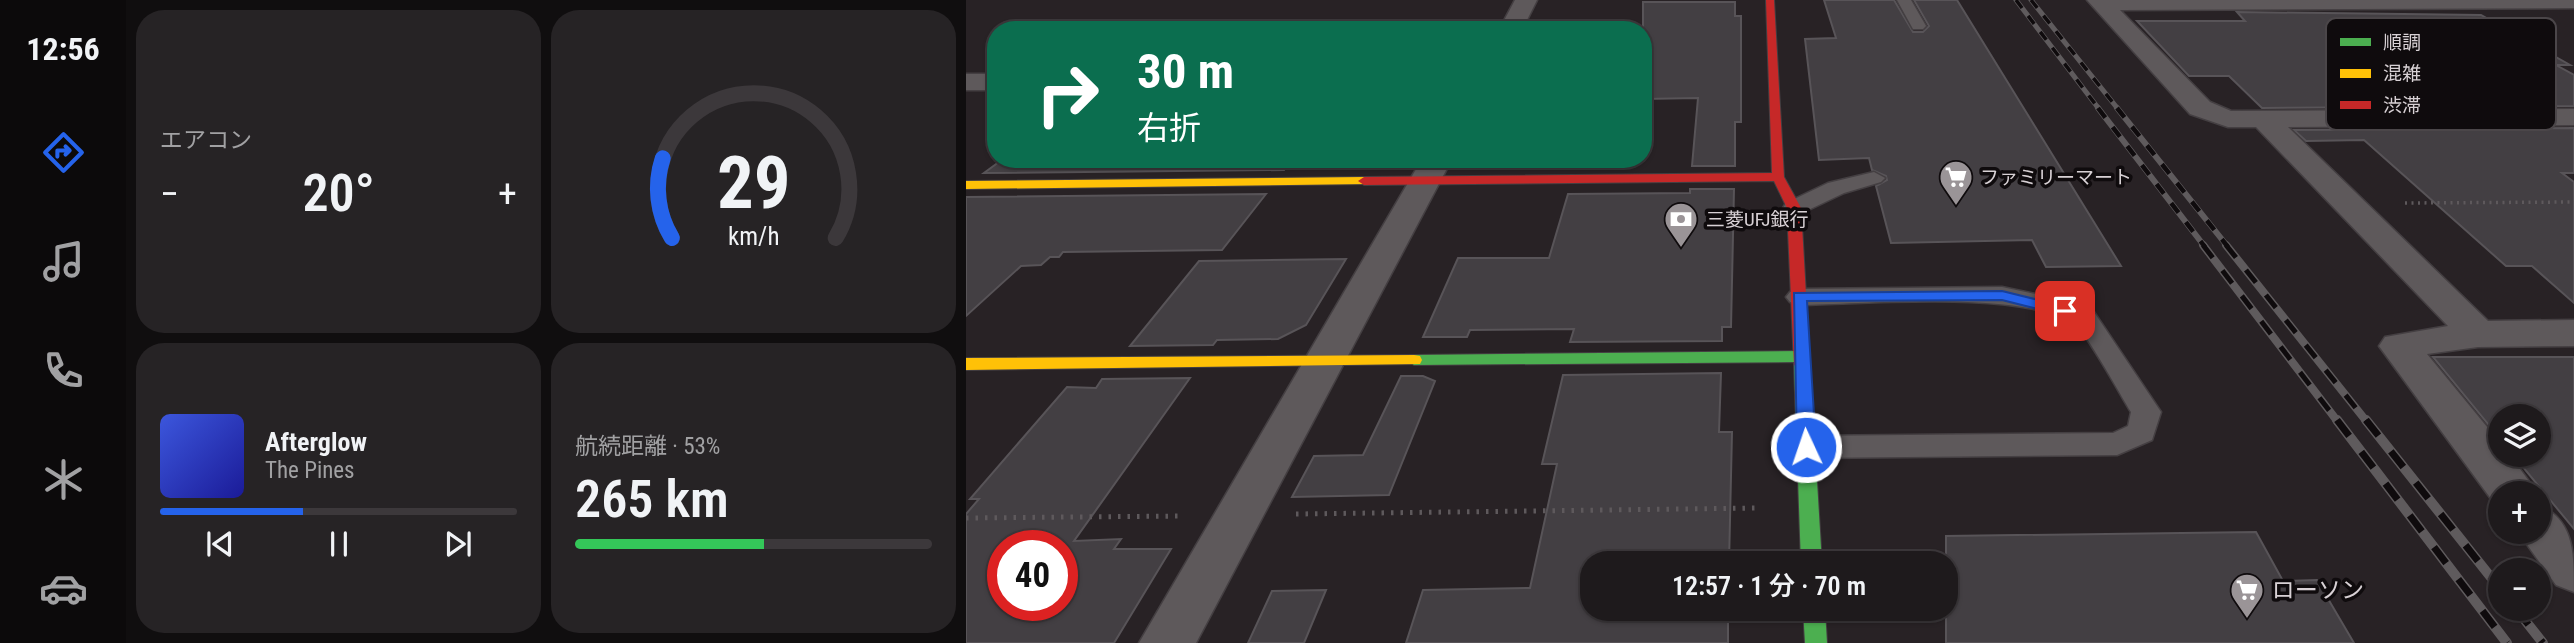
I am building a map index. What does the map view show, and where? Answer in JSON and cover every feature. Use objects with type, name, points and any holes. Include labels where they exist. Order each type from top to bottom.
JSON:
[{"type":"street","points":[[1515,21],[1526,0]]},
{"type":"street","points":[[1770,0],[1778,177],[1794,208],[1811,551]]},
{"type":"street","points":[[2100,2],[2574,2]]},
{"type":"street","points":[[2100,2],[2200,107],[2228,119],[2326,119]]},
{"type":"street","points":[[966,82],[987,82]]},
{"type":"street","points":[[2556,117],[2574,117]]},
{"type":"street","points":[[2264,119],[2478,334]]},
{"type":"street","points":[[966,184],[1432,170],[1778,177]]},
{"type":"street","points":[[1167,643],[1432,170]]},
{"type":"street","points":[[2504,481],[2399,346],[2478,334],[2574,333]]},
{"type":"street","points":[[966,364],[1802,356]]},
{"type":"street","points":[[2551,540],[2574,570]]},
{"type":"street","points":[[1815,621],[1816,643]]},
{"type":"lane","points":[[1904,0],[1918,26]]},
{"type":"lane","points":[[1794,208],[1836,188],[1874,178]]},
{"type":"lane","points":[[1799,297],[2002,295],[2045,304],[2085,318],[2146,412],[2141,432],[2117,444],[1806,447]]},
{"type":"path","points":[[2348,203],[2574,202]]},
{"type":"path","points":[[966,518],[1809,508]]},
{"type":"building","points":[[1824,0],[1894,0],[1913,32],[1923,32],[1929,26],[1914,0],[1957,0],[2121,266],[2046,267],[2032,240],[1891,243],[1876,186],[1887,180],[1886,176],[1872,170],[1869,158],[1819,160],[1805,39],[1836,38]]},
{"type":"building","points":[[1643,2],[1735,2],[1735,16],[1741,16],[1741,122],[1735,122],[1735,166],[1692,166],[1698,98],[1652,99],[1652,21],[1643,21]]},
{"type":"building","points":[[2237,12],[2481,15],[2486,18],[2326,18],[2326,108],[2262,108],[2229,76],[2189,76],[2137,21],[2245,21]]},
{"type":"building","points":[[2556,57],[2570,65],[2556,65]]},
{"type":"building","points":[[2556,65],[2574,75],[2574,106],[2556,106]]},
{"type":"building","points":[[2574,128],[2574,173],[2562,173],[2574,182],[2574,303],[2532,266],[2506,266],[2364,140],[2306,141],[2294,130],[2556,130]]},
{"type":"building","points":[[991,168],[1285,168],[1284,170],[984,173]]},
{"type":"building","points":[[1690,189],[1734,189],[1731,327],[1722,327],[1722,341],[1570,342],[1574,329],[1470,330],[1467,337],[1423,337],[1458,258],[1549,258],[1568,194],[1690,193]]},
{"type":"building","points":[[1266,194],[1222,250],[1063,252],[1059,257],[1050,257],[1041,265],[1021,266],[966,316],[966,197]]},
{"type":"building","points":[[1346,259],[1306,325],[1278,339],[1217,340],[1213,345],[1130,346],[1199,261]]},
{"type":"building","points":[[2433,357],[2574,357],[2574,529],[2551,501],[2551,481],[2534,481],[2523,467],[2551,467],[2551,404],[2488,404],[2488,424]]},
{"type":"building","points":[[1721,373],[1719,432],[1732,432],[1729,551],[1580,551],[1580,621],[1728,621],[1728,643],[1406,643],[1423,590],[1530,588],[1557,464],[1542,464],[1563,375]]},
{"type":"building","points":[[1401,376],[1423,376],[1435,381],[1389,495],[1292,497],[1314,456],[1363,455]]},
{"type":"building","points":[[1190,378],[1078,535],[1078,530],[987,530],[987,621],[1078,621],[1078,541],[1121,539],[1114,549],[1171,549],[1114,643],[966,643],[966,514],[979,499],[970,499],[1067,387],[1096,388],[1102,379]]},
{"type":"building","points":[[2256,532],[2283,581],[2317,580],[2354,643],[1946,643],[1946,621],[1958,621],[1958,551],[1946,551],[1946,536]]},
{"type":"building","points":[[1326,590],[1304,643],[1248,643],[1272,591]]},
{"type":"railway","points":[[2016,0],[2099,109]]},
{"type":"railway","points":[[2031,0],[2118,109]]},
{"type":"railway","points":[[2098,108],[2205,247]]},
{"type":"railway","points":[[2117,108],[2228,247]]},
{"type":"railway","points":[[2203,245],[2338,422]]},
{"type":"railway","points":[[2226,245],[2367,422]]},
{"type":"railway","points":[[2337,420],[2507,643]]},
{"type":"railway","points":[[2366,420],[2488,574]]},
{"type":"railway","points":[[2526,621],[2543,643]]},
{"type":"traffic: fast","points":[[1414,360],[1802,356]]},
{"type":"traffic: fast","points":[[1802,365],[1811,551]]},
{"type":"traffic: fast","points":[[1815,621],[1816,643]]},
{"type":"traffic: slow","points":[[966,185],[1364,181]]},
{"type":"traffic: slow","points":[[966,364],[1414,360]]},
{"type":"traffic: jam","points":[[1770,0],[1778,177],[1794,208],[1802,365]]},
{"type":"traffic: jam","points":[[1364,181],[1778,177]]},
{"type":"place","name":"ファミリーマート","points":[[1956,207]]},
{"type":"place","name":"三菱UFJ銀行","points":[[1681,249]]},
{"type":"place","name":"ローソン","points":[[2247,620]]},
{"type":"route","points":[[1806,447],[1799,297],[2002,295],[2065,311]]}]
